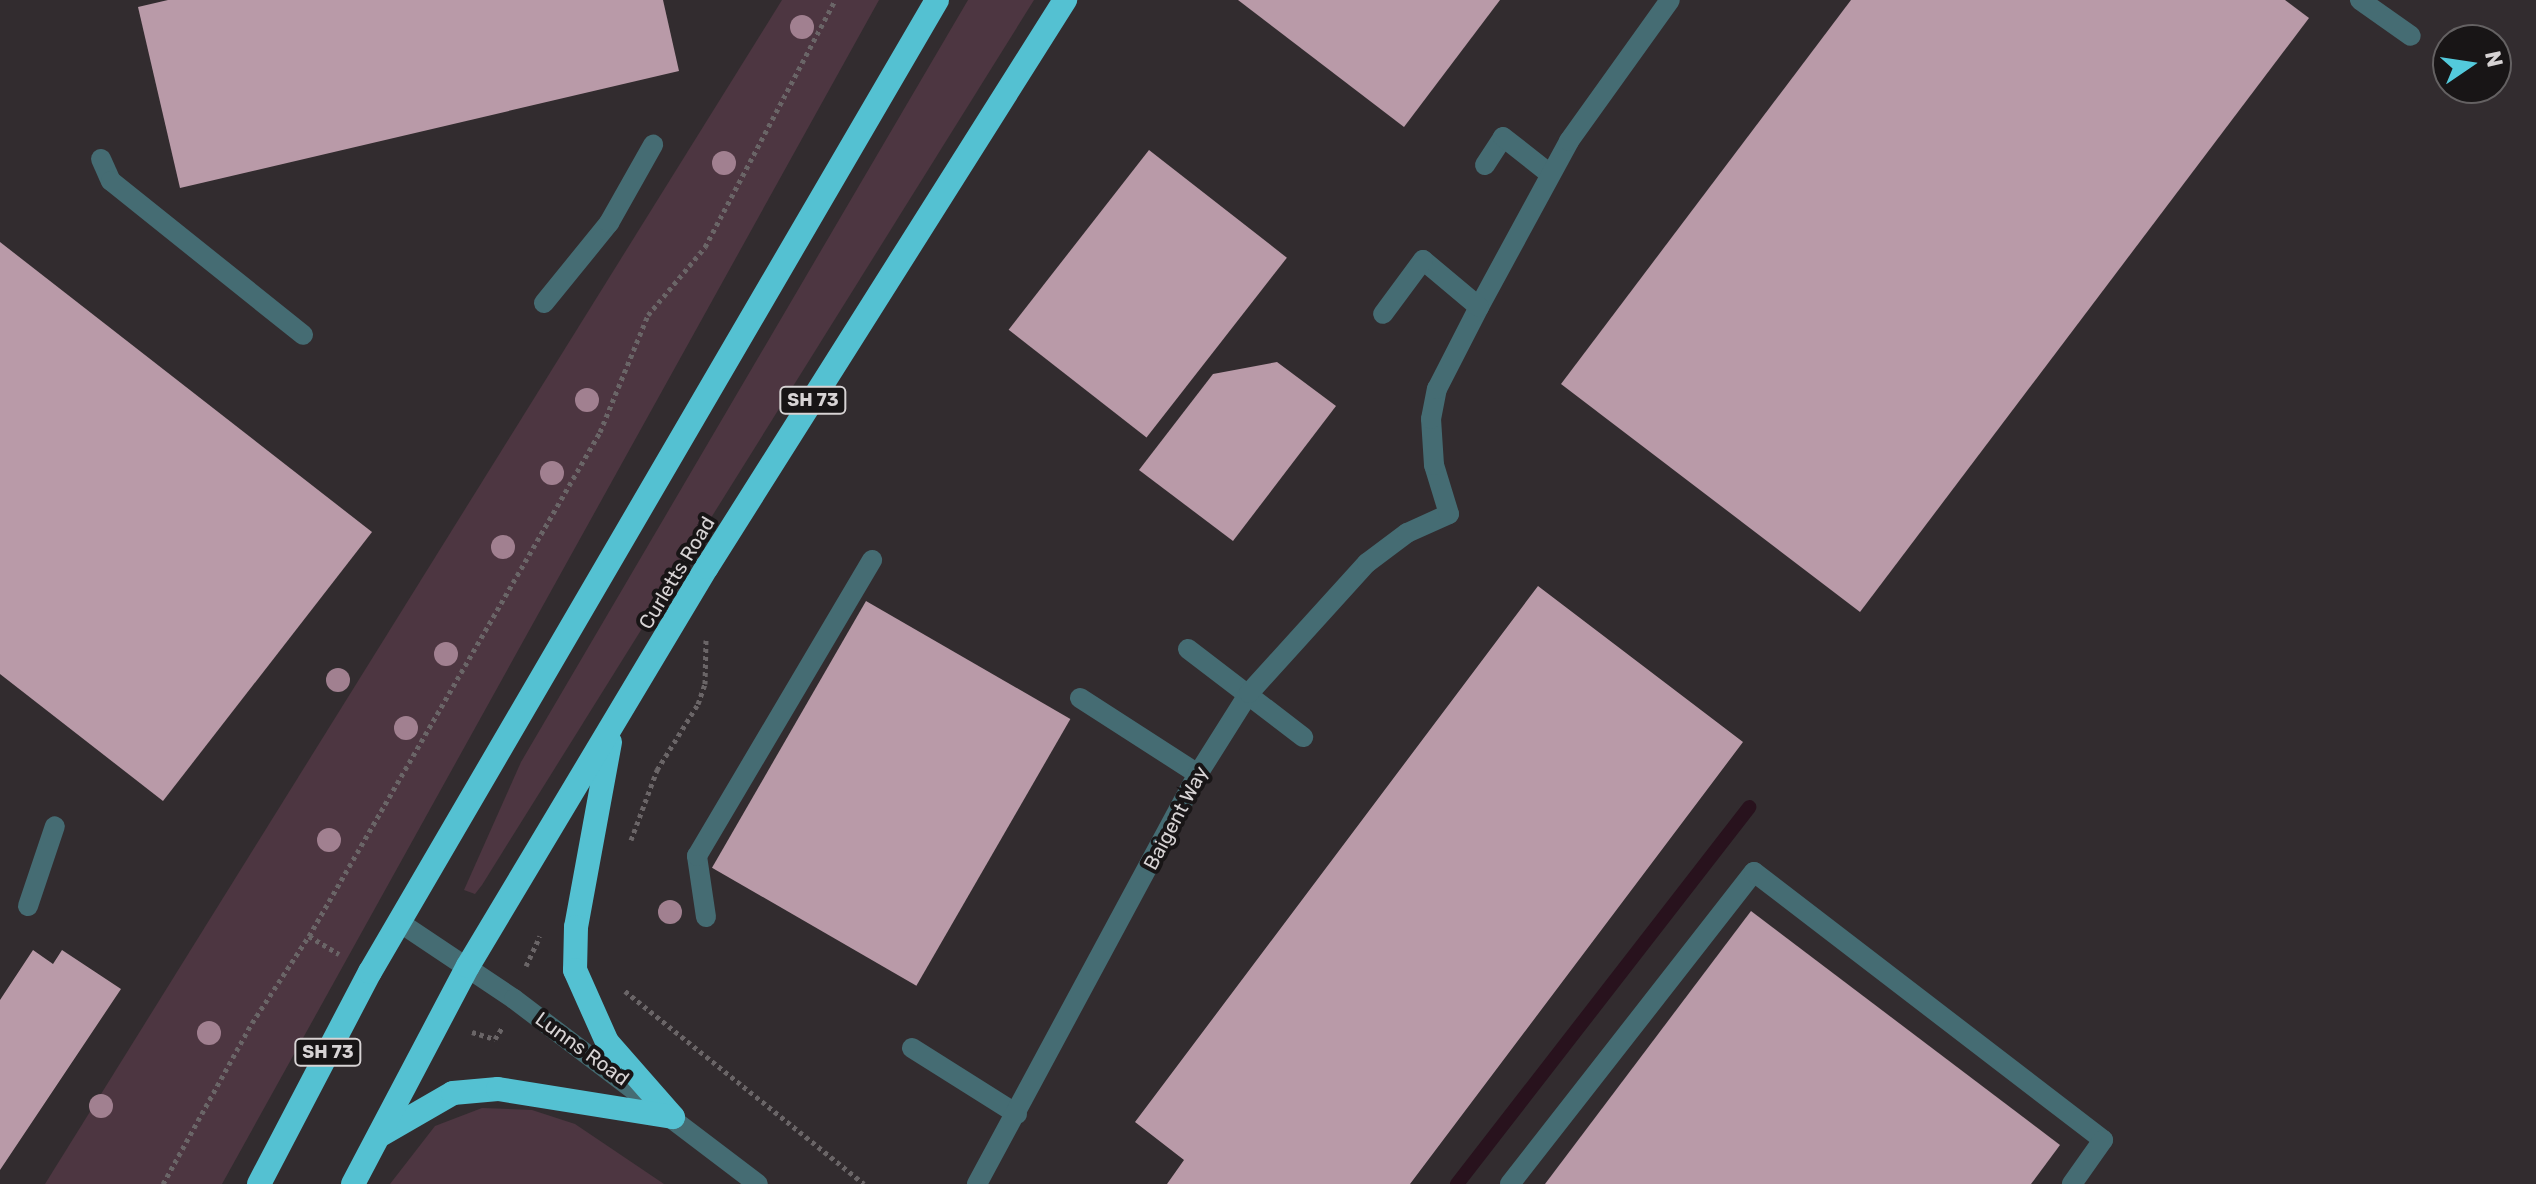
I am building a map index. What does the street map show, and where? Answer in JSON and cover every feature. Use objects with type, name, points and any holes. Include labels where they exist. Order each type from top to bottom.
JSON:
[{"type":"highway","name":"SH 73","points":[[259,1184],[399,922],[937,0]]},
{"type":"highway","name":"Curletts Road","points":[[353,1184],[468,966],[707,567],[1065,0]]},
{"type":"highway","points":[[613,726],[576,927],[575,970],[607,1042],[673,1117]]},
{"type":"highway","points":[[378,1137],[453,1093],[498,1089],[673,1117]]},
{"type":"street","points":[[1383,314],[1423,260],[1479,307],[1550,174],[1670,0]]},
{"type":"street","points":[[2360,0],[2411,36]]},
{"type":"street","points":[[1485,165],[1503,137],[1550,174]]},
{"type":"street","points":[[544,303],[609,223],[653,145]]},
{"type":"street","points":[[101,159],[111,181],[303,335]]},
{"type":"street","name":"Baigent Way","points":[[977,1184],[1198,774],[1249,693],[1367,563],[1407,533],[1449,514],[1434,465],[1431,419],[1437,389],[1479,307]]},
{"type":"street","points":[[706,917],[697,856],[872,560]]},
{"type":"street","points":[[1188,649],[1303,737]]},
{"type":"street","points":[[1080,698],[1198,774]]},
{"type":"street","points":[[28,906],[55,826]]},
{"type":"street","points":[[1510,1184],[1754,872],[2103,1140],[2072,1184]]},
{"type":"street","name":"Lunns Road","points":[[399,922],[468,966],[673,1117],[758,1184]]},
{"type":"street","points":[[912,1048],[1017,1114]]},
{"type":"path","points":[[163,1184],[252,1023],[309,936],[600,432],[648,315],[705,247],[835,0]]},
{"type":"path","points":[[626,856],[657,770],[705,684]]},
{"type":"path","points":[[619,979],[650,1014],[864,1184]]},
{"type":"path","points":[[478,1036],[487,1039],[500,1034]]},
{"type":"shaded area","points":[[782,0],[879,0],[222,1184],[45,1184]]},
{"type":"shaded area","points":[[968,0],[1034,0],[482,885],[475,894],[464,890],[521,762]]},
{"type":"shaded area","points":[[482,1108],[532,1110],[575,1124],[664,1184],[390,1184],[435,1126]]},
{"type":"building","points":[[168,0],[663,0],[679,71],[180,188],[138,7]]},
{"type":"building","points":[[1238,0],[1500,0],[1404,127]]},
{"type":"building","points":[[1851,0],[2285,0],[2309,18],[1860,612],[1561,384]]},
{"type":"building","points":[[1149,150],[1287,258],[1147,437],[1009,330]]},
{"type":"building","points":[[0,242],[372,532],[163,801],[0,674]]},
{"type":"building","points":[[1277,362],[1336,406],[1233,541],[1139,470],[1213,374]]},
{"type":"building","points":[[1538,586],[1743,742],[1410,1184],[1167,1184],[1184,1160],[1135,1122]]},
{"type":"building","points":[[866,601],[1070,719],[916,986],[712,868]]},
{"type":"building","points":[[1751,911],[2060,1145],[2031,1184],[1545,1184]]},
{"type":"building","points":[[33,950],[53,964],[62,950],[121,989],[0,1170],[0,1000]]},
{"type":"waterway","points":[[1457,1184],[1749,807]]}]
